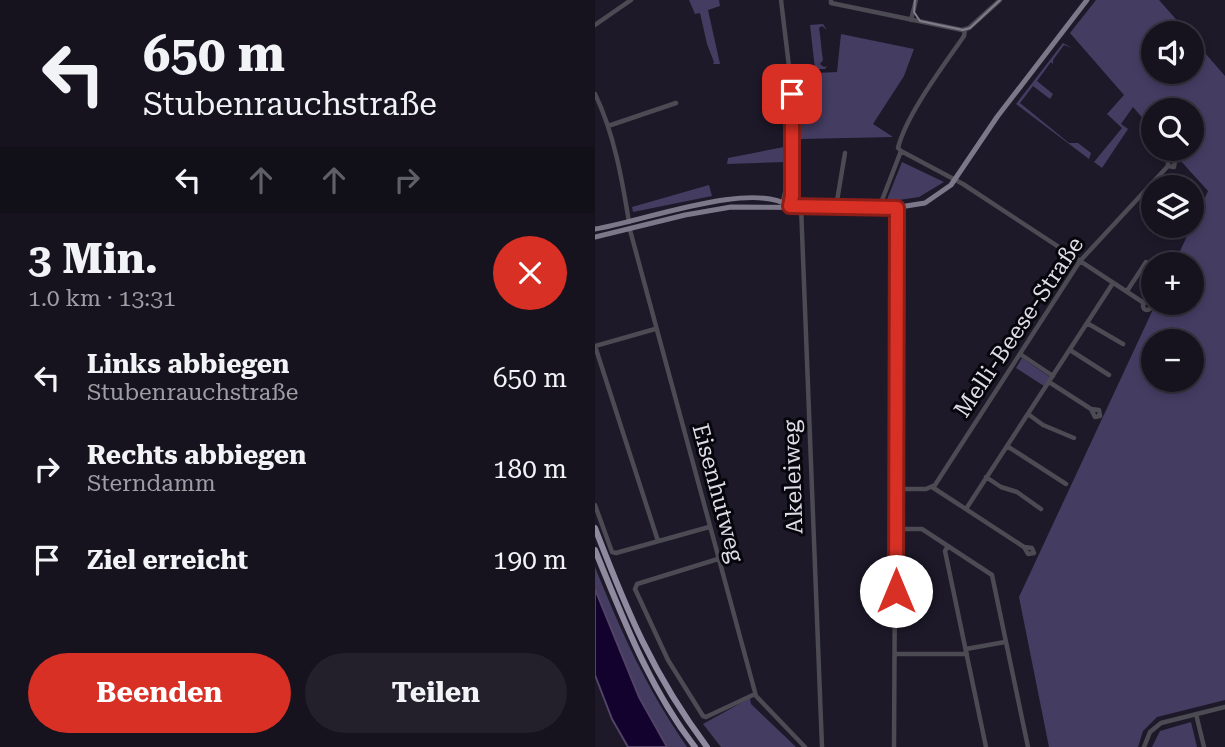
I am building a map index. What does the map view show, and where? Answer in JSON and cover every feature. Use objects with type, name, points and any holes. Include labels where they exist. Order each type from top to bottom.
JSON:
[{"type":"highway","points":[[595,528],[628,614],[646,652],[671,697],[707,747]]},
{"type":"highway","points":[[595,550],[635,646],[665,703],[695,747]]},
{"type":"main road","points":[[595,229],[629,226],[729,207],[897,208],[933,200],[956,180],[997,117],[1087,0]]},
{"type":"main road","points":[[595,237],[715,202],[778,198],[790,206]]},
{"type":"street","points":[[595,25],[631,0]]},
{"type":"street","points":[[781,0],[791,73],[790,206]]},
{"type":"street","points":[[911,20],[916,0]]},
{"type":"street","points":[[1000,0],[965,30],[964,36],[904,132],[898,148],[956,180],[1141,301]]},
{"type":"street","points":[[831,1],[965,30]]},
{"type":"street","name":"Eisenhutweg","points":[[595,94],[608,126],[655,329],[755,694],[763,706],[805,747]]},
{"type":"street","points":[[608,126],[676,103]]},
{"type":"street","points":[[879,208],[901,151]]},
{"type":"street","points":[[836,207],[845,153]]},
{"type":"street","points":[[783,201],[791,164]]},
{"type":"street","name":"Melli-Beese-Straße","points":[[932,487],[1080,261],[1168,166]]},
{"type":"street","name":"Akeleiweg","points":[[801,206],[822,747]]},
{"type":"street","points":[[894,747],[897,208]]},
{"type":"street","points":[[1127,292],[1141,270]]},
{"type":"street","points":[[966,509],[1114,283]]},
{"type":"street","points":[[1087,323],[1123,344]]},
{"type":"street","points":[[655,329],[595,346],[658,541]]},
{"type":"street","points":[[1070,350],[1109,375]]},
{"type":"street","points":[[1020,354],[1053,376]]},
{"type":"street","points":[[1049,382],[1091,409]]},
{"type":"street","points":[[1028,414],[1043,425],[1074,438]]},
{"type":"street","points":[[1007,446],[1066,484]]},
{"type":"street","points":[[986,477],[1017,492],[1041,509]]},
{"type":"street","points":[[895,489],[932,487],[1024,547]]},
{"type":"street","points":[[595,505],[613,552],[709,527]]},
{"type":"street","points":[[896,529],[922,529],[992,575],[1028,747]]},
{"type":"street","points":[[948,546],[945,551],[986,747]]},
{"type":"street","points":[[718,559],[637,584],[635,589],[668,660],[703,716],[755,694]]},
{"type":"street","points":[[895,654],[966,652],[1005,642]]},
{"type":"street","points":[[1144,747],[1150,732],[1158,724],[1225,707]]},
{"type":"street","points":[[1196,714],[1204,747]]},
{"type":"shaded area","points":[[689,0],[719,0],[720,6],[708,10],[720,64],[713,64],[700,13],[695,14]]},
{"type":"shaded area","points":[[1096,0],[1159,0],[1177,21],[1141,21],[1141,84],[1204,84],[1204,52],[1225,76],[1225,700],[1157,717],[1143,731],[1138,747],[1049,747],[1019,597],[1141,335],[1141,392],[1204,392],[1204,329],[1144,329],[1150,315],[1204,315],[1204,252],[1180,252],[1186,238],[1204,238],[1204,200],[1208,191],[1204,187],[1204,175],[1194,175],[1181,161],[1204,161],[1204,98],[1141,98],[1141,116],[1133,107],[1121,124],[1128,129],[1102,168],[1094,162],[1122,128],[1107,114],[1124,95],[1070,33]]},
{"type":"shaded area","points":[[823,24],[827,30],[822,26],[819,28],[823,60],[820,64],[827,66],[825,69],[815,69],[810,25]]},
{"type":"shaded area","points":[[841,34],[914,49],[904,76],[873,124],[893,137],[801,139],[801,96],[796,93],[795,74],[837,72]]},
{"type":"shaded area","points":[[1063,43],[1072,48],[1064,45],[1053,64],[1051,62],[1037,81],[1053,94],[1050,99],[1033,86],[1020,103],[1069,143],[1078,143],[1091,153],[1089,159],[1016,104]]},
{"type":"shaded area","points":[[784,147],[784,162],[727,164],[728,158]]},
{"type":"shaded area","points":[[902,162],[944,182],[919,197],[886,202]]},
{"type":"shaded area","points":[[709,185],[712,196],[633,212],[632,207]]},
{"type":"shaded area","points":[[1022,358],[1050,377],[1044,386],[1016,368]]},
{"type":"shaded area","points":[[595,567],[636,660],[687,747],[667,747],[639,698],[595,589]]},
{"type":"shaded area","points":[[595,589],[639,697],[667,747],[628,747],[612,719],[595,675]]},
{"type":"shaded area","points":[[750,698],[751,704],[796,747],[721,747],[703,724]]},
{"type":"shaded area","points":[[1191,722],[1197,747],[1152,747],[1160,731]]},
{"type":"tram line","points":[[915,0],[914,12],[920,21],[963,30],[970,28],[1000,0]]},
{"type":"route","points":[[792,94],[790,206],[897,208],[896,591]]}]
